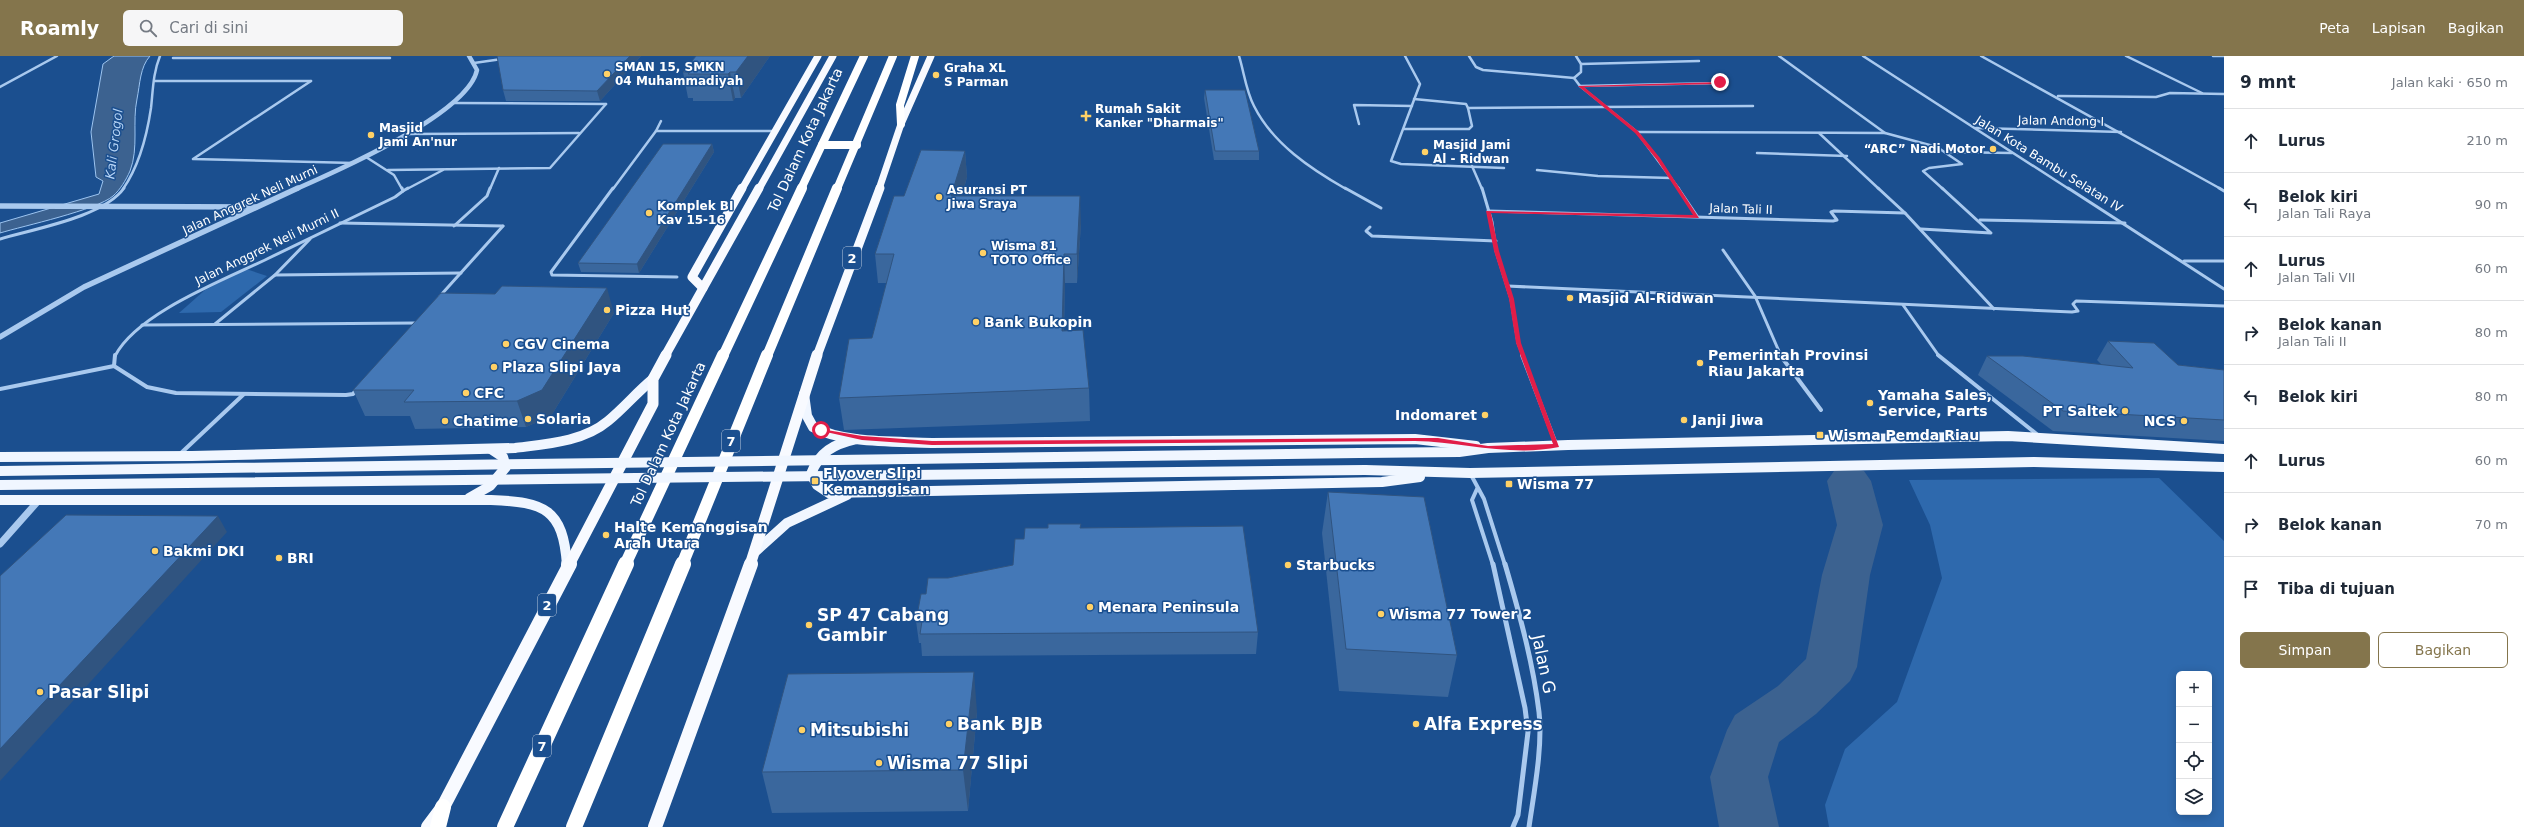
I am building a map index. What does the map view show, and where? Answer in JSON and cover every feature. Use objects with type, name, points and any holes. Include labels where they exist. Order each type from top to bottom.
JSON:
[{"type":"highway","points":[[703,288],[692,277],[798,88],[818,56]]},
{"type":"highway","name":"2","points":[[428,827],[443,807],[653,404],[653,379],[833,56]]},
{"type":"highway","name":"Tol Dalam Kota Jakarta","points":[[505,827],[864,56]]},
{"type":"highway","name":"7","points":[[574,827],[658,627],[732,438],[893,56]]},
{"type":"highway","points":[[901,124],[900,105],[915,56]]},
{"type":"highway","name":"2","points":[[655,827],[756,551],[804,393],[839,292],[889,164],[901,124],[931,56]]},
{"type":"highway","points":[[807,75],[820,81]]},
{"type":"highway","points":[[798,88],[820,81]]},
{"type":"highway","points":[[822,145],[856,145]]},
{"type":"highway","points":[[438,827],[443,807]]},
{"type":"main road","points":[[0,457],[177,457],[491,449],[553,444],[591,432],[612,421],[638,390],[653,379]]},
{"type":"main road","points":[[804,393],[806,410],[814,428],[829,433],[862,438],[932,443],[1438,440],[1488,448]]},
{"type":"main road","points":[[0,471],[1459,452],[1488,448],[1858,438],[2041,437],[2224,449]]},
{"type":"main road","points":[[862,438],[842,442],[826,450],[815,461],[811,474],[817,485],[829,493],[850,493],[1382,482],[1445,473]]},
{"type":"main road","points":[[466,500],[486,490],[500,479],[506,467],[503,457],[491,449]]},
{"type":"main road","points":[[0,485],[1365,470],[1470,473],[2034,462],[2224,467]]},
{"type":"main road","points":[[756,551],[776,528],[802,513],[850,493]]},
{"type":"main road","points":[[0,500],[466,500],[524,502],[547,511],[562,530],[567,567]]},
{"type":"street","points":[[0,87],[57,56]]},
{"type":"street","points":[[0,240],[104,206],[121,192],[140,158],[154,100],[155,67],[160,56]]},
{"type":"street","points":[[469,56],[474,62],[503,59]]},
{"type":"street","points":[[1239,56],[1250,96],[1269,129],[1321,174],[1381,208]]},
{"type":"street","points":[[1405,56],[1406,65],[1416,75],[1420,84],[1392,160],[1394,162],[1504,168]]},
{"type":"street","points":[[1469,56],[1476,67],[1483,70],[1574,78],[1581,72],[1581,64],[1576,56]]},
{"type":"street","points":[[1779,56],[1886,133]]},
{"type":"street","name":"Jalan Kota Bambu Selatan IV","points":[[1862,56],[2125,223],[2224,289]]},
{"type":"street","points":[[1982,56],[2057,96],[2224,191]]},
{"type":"street","points":[[2126,56],[2204,94]]},
{"type":"street","points":[[2213,56],[2224,56]]},
{"type":"street","points":[[174,58],[390,58]]},
{"type":"street","points":[[1581,64],[1699,61]]},
{"type":"street","name":"Jalan Anggrek Neli Murni","points":[[0,337],[84,287],[366,157],[406,134],[454,103],[475,80],[477,70],[474,62]]},
{"type":"street","points":[[1574,78],[1580,86],[1637,132],[1697,216]]},
{"type":"street","points":[[155,81],[309,80],[311,81],[310,83],[193,159],[353,163]]},
{"type":"street","points":[[1580,86],[1720,82]]},
{"type":"street","points":[[2057,96],[2156,98],[2164,94],[2224,94]]},
{"type":"street","points":[[1404,129],[1469,129],[1472,126],[1466,104],[1414,99]]},
{"type":"street","points":[[388,170],[550,168],[579,133],[606,104],[454,103]]},
{"type":"street","points":[[1359,124],[1354,105],[1412,106]]},
{"type":"street","points":[[1468,108],[1753,106]]},
{"type":"street","points":[[661,121],[656,131],[551,272],[552,275],[556,276],[677,277]]},
{"type":"street","name":"Jalan Andong I","points":[[1976,128],[2121,132]]},
{"type":"street","points":[[656,131],[775,131]]},
{"type":"street","points":[[1637,132],[1886,133],[1928,144],[1947,152],[1962,164],[1929,168],[1923,171],[1979,220],[1991,233],[1921,229]]},
{"type":"street","points":[[406,134],[579,133]]},
{"type":"street","points":[[1819,133],[1846,156],[1921,229],[1994,309]]},
{"type":"street","points":[[1947,152],[2014,153]]},
{"type":"street","points":[[1757,153],[1846,156]]},
{"type":"street","points":[[366,157],[388,170],[403,191]]},
{"type":"street","points":[[1472,166],[1480,182],[1508,286],[1518,343],[1557,446]]},
{"type":"street","points":[[454,226],[487,196],[499,168]]},
{"type":"street","name":"Jalan Anggrek Neli Murni II","points":[[114,366],[115,355],[124,342],[142,325],[189,297],[395,197],[403,191],[445,169]]},
{"type":"street","points":[[1537,170],[1598,176],[1671,178]]},
{"type":"street","points":[[0,206],[56,205],[259,207]]},
{"type":"street","name":"Jalan Tali II","points":[[1488,211],[1833,221],[1837,220],[1831,212],[1834,211],[1905,213]]},
{"type":"street","points":[[1979,220],[2125,223]]},
{"type":"street","points":[[339,223],[363,225],[503,226],[435,301]]},
{"type":"street","points":[[1370,227],[1366,231],[1372,236],[1496,241]]},
{"type":"street","points":[[215,324],[275,275],[313,236]]},
{"type":"street","points":[[1723,250],[1755,296],[1779,353],[1820,410]]},
{"type":"street","points":[[2183,261],[2224,261]]},
{"type":"street","points":[[275,275],[461,272]]},
{"type":"street","points":[[1508,286],[1654,294],[1755,296],[1903,305],[2072,312],[2078,311],[2073,304],[2076,301],[2224,306]]},
{"type":"street","points":[[1903,305],[1941,359],[2041,437]]},
{"type":"street","points":[[410,329],[420,318]]},
{"type":"street","points":[[142,325],[415,323]]},
{"type":"street","points":[[0,389],[114,366],[147,387],[176,393],[346,395],[353,394],[362,384]]},
{"type":"street","points":[[177,457],[244,394]]},
{"type":"street","name":"Jalan G","points":[[1470,473],[1476,489],[1484,499],[1505,565],[1520,619],[1539,712],[1537,768],[1528,827]]},
{"type":"street","name":"Jalan G","points":[[1476,489],[1472,500],[1495,571],[1514,650],[1528,732],[1518,815],[1513,827]]},
{"type":"street","points":[[0,544],[39,500]]},
{"type":"shaded area","points":[[246,269],[267,276],[221,312],[179,313],[205,290]]},
{"type":"shaded area","points":[[2159,478],[2224,541],[2224,827],[1829,827],[1825,805],[1845,749],[1897,702],[1942,578],[1930,525],[1909,480]]},
{"type":"water","name":"Kali Grogol","points":[[114,56],[150,56],[142,70],[140,82],[135,117],[133,162],[123,185],[113,196],[92,207],[0,233],[0,223],[99,194],[103,181],[96,177],[91,132],[103,64]]},
{"type":"building","points":[[497,56],[630,56],[597,91],[503,90]]},
{"type":"building","points":[[696,56],[748,56],[736,72],[730,72],[728,74],[688,74],[690,72],[683,72]]},
{"type":"building","points":[[1205,90],[1245,90],[1259,151],[1215,151]]},
{"type":"building","name":"Komplek BI Kav 15-16","points":[[663,144],[712,144],[637,264],[578,263]]},
{"type":"building","points":[[921,150],[965,151],[951,196],[1080,196],[1077,254],[1064,254],[1062,331],[1083,330],[1089,388],[839,398],[849,339],[872,338],[894,254],[875,254],[894,196],[904,196]]},
{"type":"building","name":"Plaza Slipi Jaya","points":[[502,286],[607,288],[542,390],[517,401],[404,402],[414,390],[353,390],[441,293],[495,294]]},
{"type":"building","points":[[2108,341],[2154,343],[2178,365],[2224,370],[2224,420],[2063,411],[1987,356],[2023,356],[2133,368]]},
{"type":"building","name":"Wisma 77 Tower 2","points":[[1328,492],[1424,497],[1457,655],[1346,649]]},
{"type":"building","name":"Pasar Slipi","points":[[66,515],[218,516],[0,749],[0,576]]},
{"type":"building","name":"Menara Peninsula","points":[[1048,524],[1081,524],[1080,528],[1243,526],[1258,632],[920,634],[922,621],[916,621],[921,594],[926,594],[928,578],[948,578],[1013,565],[1015,539],[1024,539],[1025,528],[1048,528]]},
{"type":"building","points":[[974,672],[963,770],[762,772],[788,674]]},
{"type":"waterway","points":[[1749,827],[1739,777],[1755,730],[1797,700],[1831,667],[1846,575],[1860,525],[1849,481]]},
{"type":"place","name":"SMAN 15, SMKN 04 Muhammadiyah","points":[[607,74]]},
{"type":"place","name":"Graha XL S Parman","points":[[936,75]]},
{"type":"place","name":"Rumah Sakit Kanker \"Dharmais\"","points":[[1086,116]]},
{"type":"place","name":"Masjid Jami An'nur","points":[[371,135]]},
{"type":"place","name":"“ARC” Nadi Motor","points":[[1993,149]]},
{"type":"place","name":"Masjid Jami Al - Ridwan","points":[[1425,152]]},
{"type":"place","name":"Asuransi PT Jiwa Sraya","points":[[939,197]]},
{"type":"place","name":"Komplek BI Kav 15-16","points":[[649,213]]},
{"type":"place","name":"Wisma 81 TOTO Office","points":[[983,253]]},
{"type":"place","name":"Masjid Al-Ridwan","points":[[1570,298]]},
{"type":"place","name":"Pizza Hut","points":[[607,310]]},
{"type":"place","name":"Bank Bukopin","points":[[976,322]]},
{"type":"place","name":"CGV Cinema","points":[[506,344]]},
{"type":"place","name":"Pemerintah Provinsi Riau Jakarta","points":[[1700,363]]},
{"type":"place","name":"Plaza Slipi Jaya","points":[[494,367]]},
{"type":"place","name":"CFC","points":[[466,393]]},
{"type":"place","name":"Yamaha Sales, Service, Parts","points":[[1870,403]]},
{"type":"place","name":"PT Saltek","points":[[2125,411]]},
{"type":"place","name":"Indomaret","points":[[1485,415]]},
{"type":"place","name":"Solaria","points":[[528,419]]},
{"type":"place","name":"Janji Jiwa","points":[[1684,420]]},
{"type":"place","name":"Chatime","points":[[445,421]]},
{"type":"place","name":"NCS","points":[[2184,421]]},
{"type":"place","name":"Wisma Pemda Riau","points":[[1820,435]]},
{"type":"place","name":"Flyover Slipi Kemanggisan","points":[[815,481]]},
{"type":"place","name":"Wisma 77","points":[[1509,484]]},
{"type":"place","name":"Halte Kemanggisan Arah Utara","points":[[606,535]]},
{"type":"place","name":"Bakmi DKI","points":[[155,551]]},
{"type":"place","name":"BRI","points":[[279,558]]},
{"type":"place","name":"Starbucks","points":[[1288,565]]},
{"type":"place","name":"Menara Peninsula","points":[[1090,607]]},
{"type":"place","name":"Wisma 77 Tower 2","points":[[1381,614]]},
{"type":"place","name":"SP 47 Cabang Gambir","points":[[809,625]]},
{"type":"place","name":"Pasar Slipi","points":[[40,692]]},
{"type":"place","name":"Bank BJB","points":[[949,724]]},
{"type":"place","name":"Alfa Express","points":[[1416,724]]},
{"type":"place","name":"Mitsubishi","points":[[802,730]]},
{"type":"place","name":"Wisma 77 Slipi","points":[[879,763]]},
{"type":"route","points":[[821,430],[829,433],[862,438],[932,443],[1438,440],[1488,448],[1557,446],[1535,392],[1518,343],[1511,299],[1496,251],[1496,241],[1488,211],[1697,216],[1658,159],[1637,132],[1580,86],[1720,82]]}]
